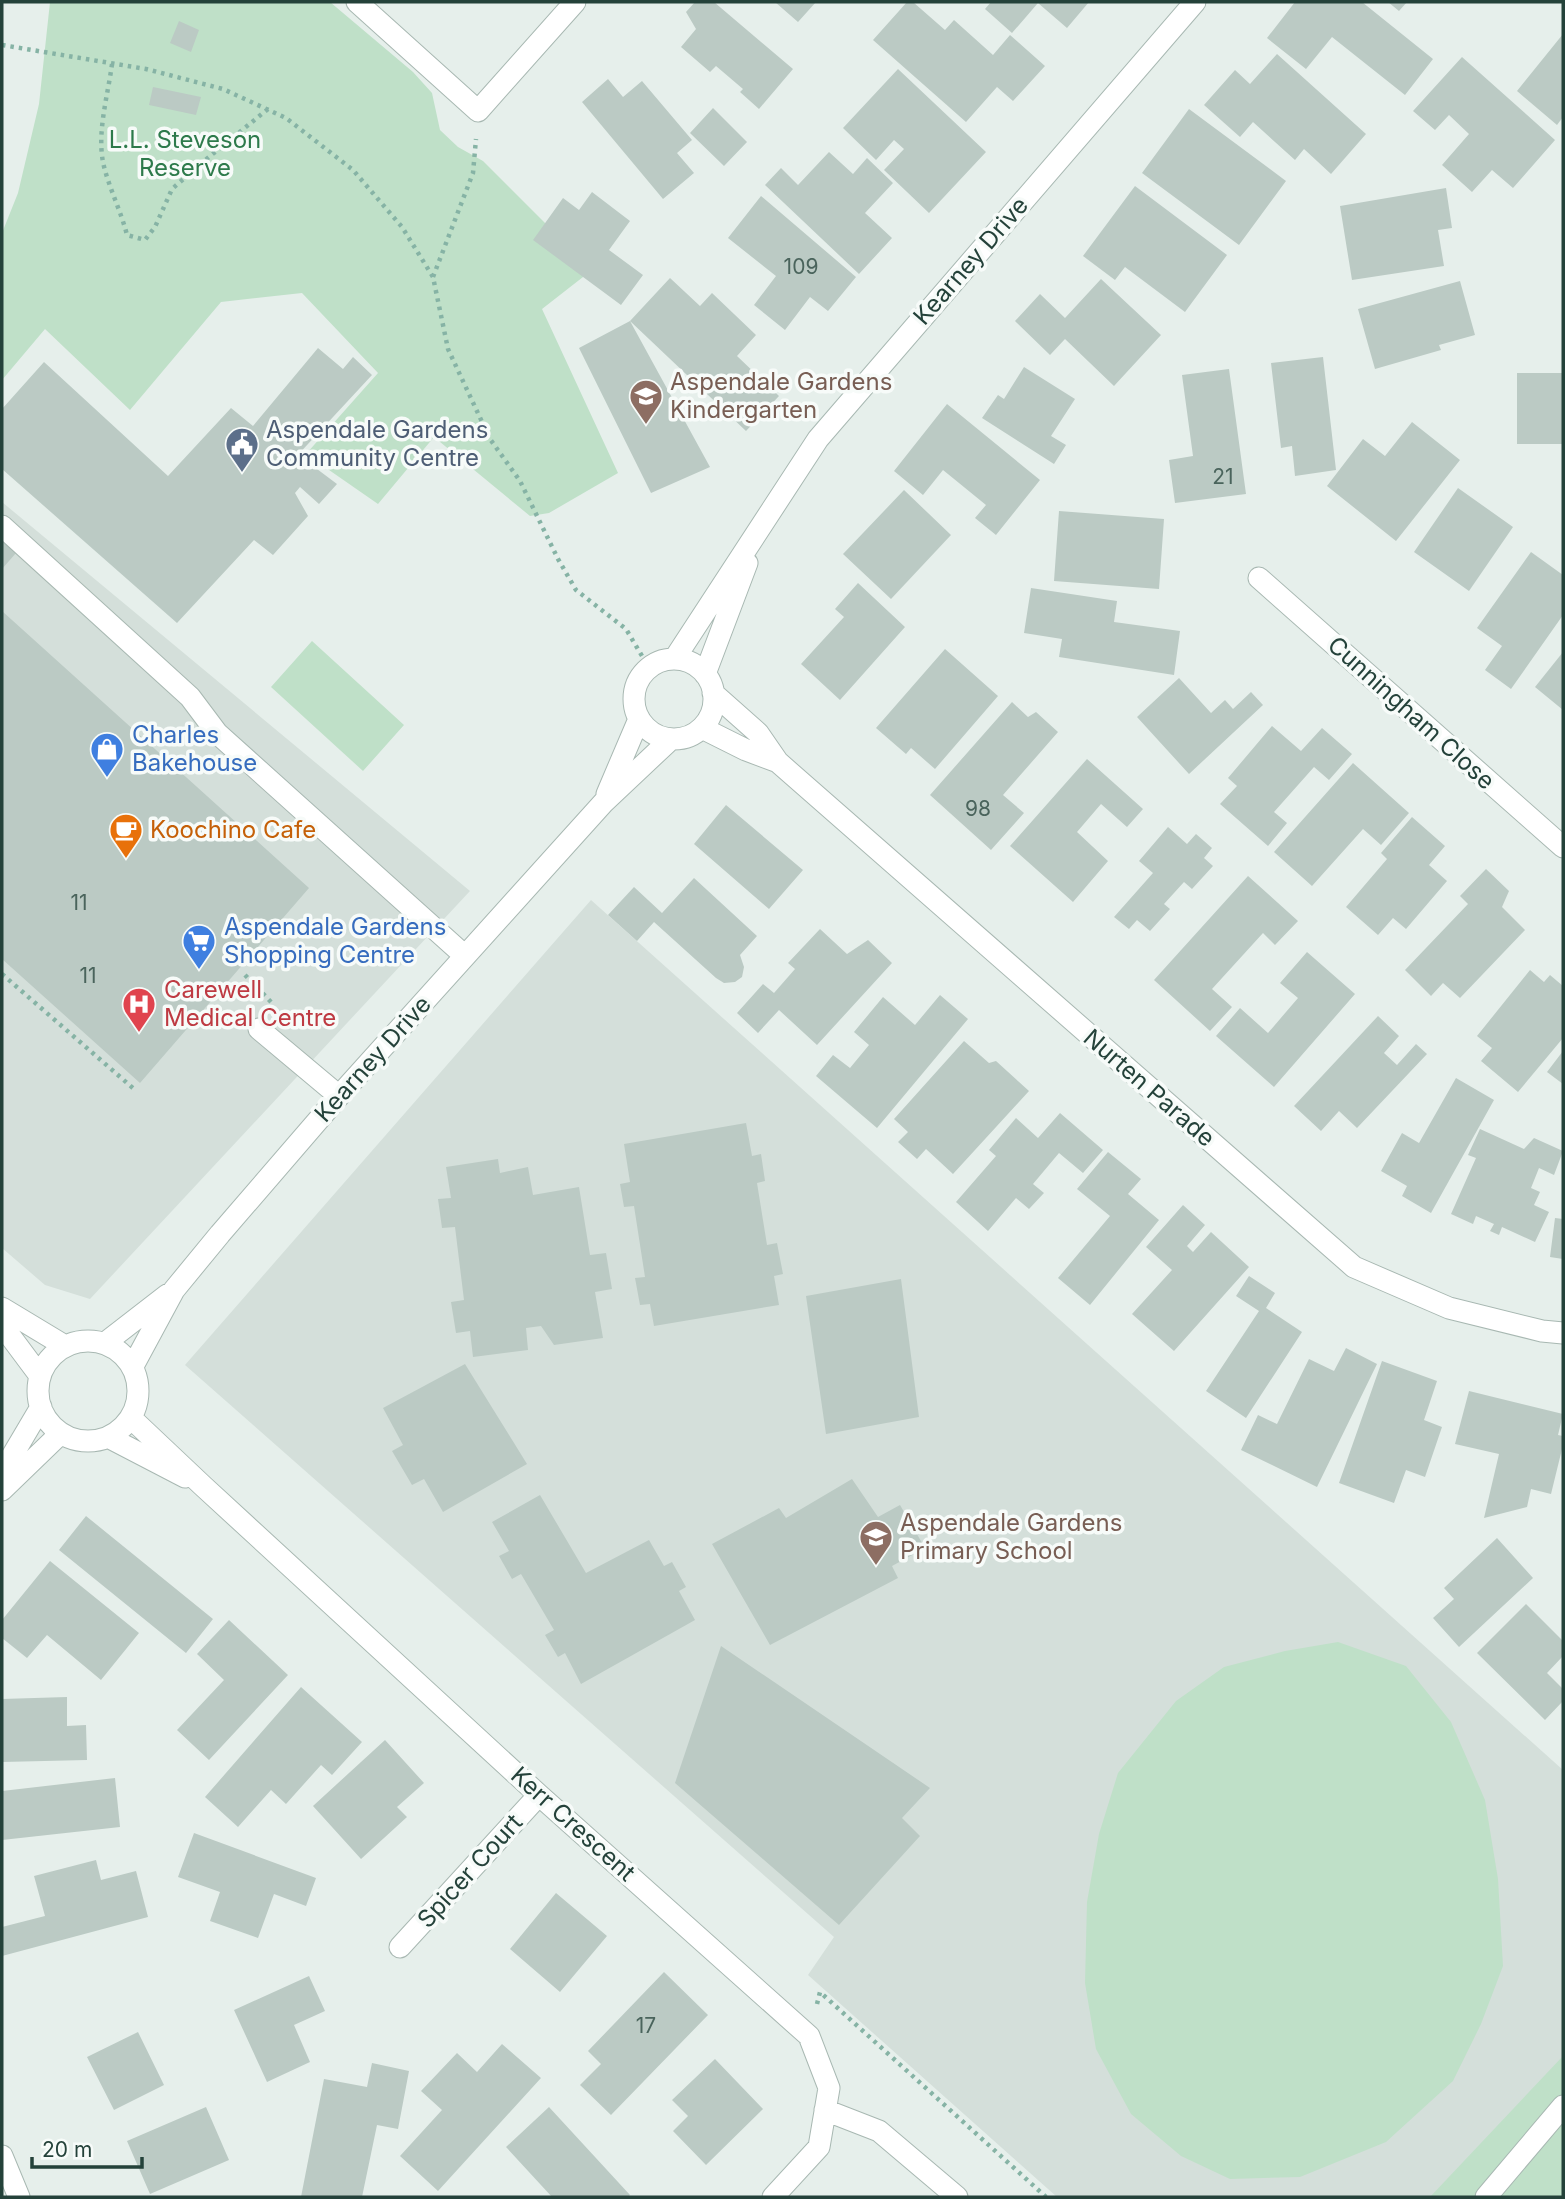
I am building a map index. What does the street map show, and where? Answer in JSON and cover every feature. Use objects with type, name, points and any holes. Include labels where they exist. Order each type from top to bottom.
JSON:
[{"type":"street","points":[[357,2],[478,111],[575,2]]},
{"type":"street","name":"Kearney Drive","points":[[675,659],[818,439],[1195,2]]},
{"type":"street","points":[[2,526],[190,697],[217,733],[465,956]]},
{"type":"street","name":"Kearney Drive","points":[[709,684],[760,529]]},
{"type":"street","name":"Cunningham Close","points":[[1259,578],[1563,847]]},
{"type":"street","points":[[687,660],[697,666],[709,684],[713,706],[709,718],[693,735],[671,739],[658,736],[639,719],[634,697],[641,675],[649,667],[661,661],[687,660]]},
{"type":"street","name":"Nurten Parade","points":[[709,684],[758,733],[778,762],[1354,1267],[1449,1308],[1542,1331],[1563,1333]]},
{"type":"street","name":"Kearney Drive","points":[[604,802],[639,719]]},
{"type":"street","name":"Nurten Parade","points":[[702,728],[746,750],[778,762]]},
{"type":"street","name":"Kearney Drive","points":[[133,1366],[174,1290],[339,1096],[604,802],[671,739]]},
{"type":"street","points":[[259,1029],[339,1096]]},
{"type":"street","name":"Kearney Drive","points":[[105,1343],[174,1290]]},
{"type":"street","points":[[2,1308],[65,1346]]},
{"type":"street","points":[[2,1325],[40,1376]]},
{"type":"street","points":[[85,1340],[105,1343],[116,1348],[133,1366],[139,1392],[131,1418],[121,1429],[108,1437],[92,1441],[76,1440],[61,1433],[49,1421],[41,1407],[38,1391],[40,1376],[55,1353],[65,1346],[85,1340]]},
{"type":"street","points":[[2,1473],[41,1407]]},
{"type":"street","name":"Kerr Crescent","points":[[131,1418],[539,1795],[809,2036],[829,2088],[818,2147],[773,2197]]},
{"type":"street","points":[[2,1490],[61,1433]]},
{"type":"street","name":"Kerr Crescent","points":[[108,1437],[203,1486]]},
{"type":"street","name":"Spicer Court","points":[[400,1947],[539,1795]]},
{"type":"street","points":[[1486,2197],[1563,2106]]},
{"type":"street","points":[[825,2110],[879,2131],[957,2197]]},
{"type":"street","points":[[2,2156],[19,2197]]},
{"type":"path","points":[[2,45],[146,69],[223,89],[286,118],[353,170],[402,227],[433,277],[448,349],[490,439],[520,481],[576,590],[626,629],[649,667]]},
{"type":"path","points":[[112,63],[101,144],[103,164],[122,213],[127,235],[145,240],[155,227],[172,190],[268,109]]},
{"type":"path","points":[[433,277],[473,173],[478,111]]},
{"type":"path","points":[[2,974],[134,1089]]},
{"type":"path","points":[[809,2036],[820,1992],[1046,2197]]},
{"type":"shaded area","name":"Aspendale Gardens Shopping Centre","points":[[2,502],[470,891],[90,1299],[45,1285],[2,1248]]},
{"type":"shaded area","name":"Aspendale Gardens Primary School","points":[[591,900],[1563,1770],[1563,2063],[1441,2197],[1057,2197],[808,1975],[834,1937],[185,1365]]},
{"type":"green space","name":"L.L. Steveson Reserve","points":[[50,2],[330,2],[413,72],[432,93],[440,130],[458,147],[483,161],[592,270],[542,309],[618,473],[549,513],[530,516],[434,437],[378,504],[306,454],[378,373],[302,293],[221,302],[130,410],[45,329],[2,380],[2,233],[18,193],[39,104]]},
{"type":"green space","points":[[312,641],[404,725],[363,771],[271,687]]},
{"type":"green space","points":[[1338,1642],[1406,1666],[1451,1722],[1485,1800],[1498,1879],[1503,1966],[1481,2024],[1453,2081],[1386,2142],[1300,2177],[1230,2179],[1181,2156],[1131,2114],[1096,2049],[1085,1983],[1087,1902],[1099,1834],[1118,1773],[1176,1701],[1224,1667],[1285,1651]]},
{"type":"green space","points":[[1563,2056],[1563,2197],[1430,2197]]},
{"type":"building","points":[[695,2],[714,2],[793,69],[759,109],[740,92],[743,89],[716,66],[710,72],[681,47],[696,29],[686,12]]},
{"type":"building","points":[[775,2],[816,2],[798,22]]},
{"type":"building","points":[[907,2],[913,2],[945,30],[954,20],[993,55],[1010,35],[1045,66],[1013,101],[997,87],[966,122],[873,40]]},
{"type":"building","points":[[991,2],[1089,2],[1067,28],[1038,3],[1012,33],[985,9]]},
{"type":"building","points":[[1295,2],[1362,2],[1433,59],[1405,95],[1332,37],[1306,69],[1267,38]]},
{"type":"building","points":[[1388,2],[1407,2],[1399,11]]},
{"type":"building","points":[[179,21],[199,30],[191,52],[170,43]]},
{"type":"building","points":[[1563,34],[1563,117],[1557,125],[1517,91]]},
{"type":"building","points":[[1277,54],[1366,134],[1331,174],[1304,149],[1295,160],[1253,122],[1240,137],[1204,105],[1235,70],[1250,84]]},
{"type":"building","points":[[1462,57],[1555,140],[1513,188],[1492,170],[1472,192],[1442,165],[1469,134],[1449,115],[1435,130],[1413,111]]},
{"type":"building","points":[[898,69],[986,152],[929,213],[884,170],[904,149],[894,140],[876,160],[843,128]]},
{"type":"building","points":[[608,79],[623,97],[642,81],[692,140],[677,153],[694,173],[663,199],[582,102]]},
{"type":"building","points":[[153,87],[201,97],[196,115],[149,105]]},
{"type":"building","points":[[713,108],[747,142],[724,166],[690,133]]},
{"type":"building","points":[[1189,109],[1286,181],[1239,245],[1142,173]]},
{"type":"building","points":[[829,152],[853,174],[867,158],[893,183],[865,213],[892,238],[859,274],[765,185],[781,168],[798,185]]},
{"type":"building","points":[[1135,186],[1227,255],[1185,312],[1125,267],[1115,280],[1083,256]]},
{"type":"building","points":[[1446,188],[1452,228],[1438,230],[1444,266],[1352,280],[1340,206]]},
{"type":"building","points":[[592,192],[630,221],[609,250],[643,275],[621,305],[533,240],[563,198],[579,210]]},
{"type":"building","points":[[761,196],[856,277],[828,311],[810,297],[785,330],[754,305],[776,276],[728,238]]},
{"type":"building","points":[[670,278],[700,306],[712,293],[756,335],[737,356],[779,396],[746,431],[630,321]]},
{"type":"building","points":[[1101,279],[1161,335],[1114,386],[1065,339],[1050,355],[1015,321],[1040,294],[1065,318]]},
{"type":"building","points":[[1460,281],[1475,335],[1439,345],[1441,350],[1375,369],[1358,309]]},
{"type":"building","points":[[630,321],[710,467],[651,493],[579,348]]},
{"type":"building","points":[[318,348],[343,369],[353,357],[372,375],[295,458],[317,469],[337,484],[319,504],[300,487],[295,493],[308,516],[273,555],[254,540],[177,623],[2,469],[2,409],[44,362],[168,476],[231,408],[253,426]]},
{"type":"building","points":[[1323,357],[1336,470],[1295,476],[1292,446],[1281,448],[1271,363]]},
{"type":"building","points":[[1024,367],[1075,399],[1051,436],[1066,445],[1054,464],[982,418],[998,395],[1004,399]]},
{"type":"building","points":[[1229,369],[1246,494],[1175,503],[1169,460],[1193,456],[1182,375]]},
{"type":"building","points":[[1517,373],[1563,373],[1563,444],[1517,444]]},
{"type":"building","points":[[947,404],[1040,480],[996,535],[975,518],[986,505],[943,470],[923,495],[894,471]]},
{"type":"building","points":[[1412,422],[1460,460],[1396,541],[1327,486],[1363,439],[1385,456]]},
{"type":"building","points":[[1458,488],[1513,527],[1469,591],[1414,552]]},
{"type":"building","points":[[904,490],[951,535],[891,599],[843,554]]},
{"type":"building","points":[[1059,511],[1164,519],[1159,589],[1054,581]]},
{"type":"building","points":[[2,541],[16,553],[2,569]]},
{"type":"building","points":[[1531,552],[1563,575],[1563,615],[1511,689],[1485,670],[1502,646],[1477,628]]},
{"type":"building","points":[[858,583],[905,627],[840,700],[801,664],[844,617],[835,609]]},
{"type":"building","points":[[1031,588],[1117,601],[1114,622],[1180,631],[1174,675],[1059,657],[1062,639],[1024,633]]},
{"type":"building","points":[[2,611],[309,888],[140,1083],[2,959]]},
{"type":"building","points":[[945,649],[998,696],[935,769],[911,748],[906,754],[876,728]]},
{"type":"building","points":[[1563,652],[1563,710],[1535,687]]},
{"type":"building","points":[[1179,678],[1211,713],[1225,700],[1233,709],[1251,692],[1263,705],[1189,774],[1137,717]]},
{"type":"building","points":[[1012,702],[1028,717],[1036,712],[1058,732],[1003,795],[1024,813],[991,850],[930,795]]},
{"type":"building","points":[[1272,726],[1301,751],[1322,728],[1352,754],[1329,780],[1314,767],[1274,812],[1287,823],[1268,846],[1220,804],[1237,786],[1228,778]]},
{"type":"building","points":[[1087,759],[1143,809],[1127,827],[1101,804],[1077,832],[1108,861],[1073,902],[1010,846]]},
{"type":"building","points":[[1353,763],[1409,813],[1381,845],[1363,829],[1312,886],[1274,852]]},
{"type":"building","points":[[726,805],[803,870],[769,909],[694,844]]},
{"type":"building","points":[[1412,817],[1445,846],[1429,865],[1447,881],[1406,929],[1393,918],[1378,935],[1346,907],[1387,859],[1381,853]]},
{"type":"building","points":[[1168,827],[1187,844],[1196,834],[1212,848],[1204,858],[1213,866],[1192,889],[1184,882],[1164,904],[1170,909],[1150,931],[1137,920],[1129,929],[1114,917],[1153,873],[1139,861]]},
{"type":"building","points":[[1486,869],[1509,891],[1502,907],[1525,930],[1460,998],[1443,983],[1431,996],[1405,970],[1468,904],[1460,896]]},
{"type":"building","points":[[1248,876],[1298,921],[1275,945],[1263,933],[1212,989],[1232,1007],[1210,1031],[1154,980]]},
{"type":"building","points":[[694,878],[757,936],[740,955],[744,967],[742,977],[735,982],[724,983],[716,978],[654,922],[637,941],[608,915],[634,887],[662,913]]},
{"type":"building","points":[[820,929],[847,954],[868,940],[892,963],[817,1045],[779,1010],[758,1033],[737,1013],[763,984],[774,993],[795,969],[788,963]]},
{"type":"building","points":[[1307,952],[1355,994],[1274,1087],[1216,1036],[1240,1008],[1268,1033],[1298,998],[1280,983]]},
{"type":"building","points":[[1530,970],[1544,982],[1550,975],[1563,986],[1563,1038],[1518,1092],[1481,1061],[1492,1048],[1477,1036]]},
{"type":"building","points":[[940,995],[968,1019],[877,1128],[816,1076],[833,1055],[850,1068],[869,1045],[854,1032],[883,997],[915,1025]]},
{"type":"building","points":[[1378,1016],[1399,1036],[1384,1053],[1397,1065],[1416,1044],[1427,1054],[1357,1128],[1339,1111],[1321,1131],[1294,1106]]},
{"type":"building","points":[[964,1041],[989,1063],[996,1061],[1029,1091],[953,1174],[926,1149],[917,1159],[898,1142],[908,1132],[894,1119]]},
{"type":"building","points":[[1563,1051],[1563,1084],[1547,1072]]},
{"type":"building","points":[[1456,1078],[1494,1100],[1431,1213],[1402,1196],[1407,1186],[1381,1171],[1402,1133],[1419,1143]]},
{"type":"building","points":[[1060,1113],[1103,1150],[1083,1173],[1059,1153],[1033,1184],[1044,1193],[1029,1209],[1016,1198],[988,1231],[956,1202],[996,1156],[989,1150],[1016,1118],[1038,1138]]},
{"type":"building","points":[[746,1123],[752,1156],[761,1154],[765,1181],[757,1183],[767,1245],[777,1243],[783,1274],[774,1276],[779,1305],[654,1326],[650,1304],[640,1305],[635,1278],[645,1277],[634,1206],[624,1207],[620,1184],[630,1182],[624,1144]]},
{"type":"building","points":[[1480,1129],[1524,1149],[1534,1138],[1563,1151],[1554,1175],[1539,1168],[1531,1188],[1540,1192],[1534,1205],[1549,1212],[1535,1242],[1502,1227],[1499,1235],[1490,1231],[1494,1224],[1476,1216],[1473,1224],[1451,1214],[1476,1158],[1468,1155]]},
{"type":"building","points":[[1108,1152],[1141,1179],[1128,1194],[1159,1220],[1090,1305],[1058,1278],[1110,1216],[1077,1189]]},
{"type":"building","points":[[498,1159],[500,1173],[528,1167],[533,1195],[579,1187],[590,1255],[606,1253],[612,1289],[595,1292],[603,1338],[554,1345],[541,1326],[526,1328],[528,1350],[473,1357],[470,1331],[456,1333],[451,1302],[464,1300],[455,1227],[442,1228],[438,1199],[451,1198],[446,1167]]},
{"type":"building","points":[[1183,1205],[1205,1225],[1187,1246],[1193,1252],[1211,1232],[1249,1267],[1174,1351],[1132,1314],[1172,1270],[1146,1247]]},
{"type":"building","points":[[1555,1218],[1563,1219],[1563,1259],[1550,1257]]},
{"type":"building","points":[[1249,1276],[1275,1293],[1266,1308],[1302,1332],[1246,1418],[1206,1391],[1259,1311],[1236,1296]]},
{"type":"building","points":[[901,1279],[919,1417],[826,1434],[806,1296]]},
{"type":"building","points":[[1346,1348],[1377,1364],[1317,1487],[1241,1450],[1258,1415],[1277,1424],[1309,1359],[1334,1371]]},
{"type":"building","points":[[1382,1361],[1437,1381],[1424,1420],[1442,1427],[1425,1477],[1406,1470],[1394,1503],[1339,1483]]},
{"type":"building","points":[[465,1364],[527,1464],[443,1512],[424,1479],[412,1485],[392,1451],[403,1445],[383,1408]]},
{"type":"building","points":[[1469,1391],[1563,1414],[1558,1435],[1563,1436],[1563,1445],[1551,1494],[1531,1489],[1527,1507],[1484,1518],[1499,1454],[1455,1444]]},
{"type":"building","points":[[852,1479],[878,1517],[900,1505],[925,1548],[892,1566],[898,1578],[770,1645],[712,1544],[779,1508],[786,1518]]},
{"type":"building","points":[[540,1495],[586,1573],[649,1540],[664,1566],[672,1562],[686,1587],[679,1591],[695,1620],[581,1684],[565,1653],[558,1657],[545,1635],[554,1630],[521,1574],[512,1579],[499,1556],[509,1551],[492,1522]]},
{"type":"building","points":[[86,1516],[213,1619],[186,1653],[59,1550]]},
{"type":"building","points":[[1497,1538],[1533,1578],[1459,1647],[1433,1618],[1454,1599],[1444,1588]]},
{"type":"building","points":[[50,1561],[139,1633],[101,1680],[47,1635],[27,1658],[2,1638],[2,1620]]},
{"type":"building","points":[[1526,1604],[1563,1641],[1563,1656],[1547,1673],[1563,1689],[1563,1701],[1545,1720],[1477,1653]]},
{"type":"building","points":[[229,1620],[288,1675],[209,1760],[177,1730],[224,1680],[197,1654]]},
{"type":"building","points":[[721,1646],[930,1788],[902,1818],[920,1836],[839,1925],[675,1783]]},
{"type":"building","points":[[301,1687],[362,1742],[332,1775],[321,1765],[286,1804],[271,1790],[238,1827],[205,1797]]},
{"type":"building","points":[[67,1697],[67,1726],[86,1725],[87,1760],[2,1762],[2,1699]]},
{"type":"building","points":[[385,1740],[424,1783],[397,1807],[407,1817],[361,1859],[313,1806]]},
{"type":"building","points":[[115,1778],[120,1827],[2,1840],[2,1791]]},
{"type":"building","points":[[194,1833],[316,1878],[306,1906],[274,1894],[258,1938],[210,1921],[220,1892],[178,1877]]},
{"type":"building","points":[[96,1860],[101,1880],[136,1871],[148,1917],[2,1956],[2,1927],[45,1916],[34,1876]]},
{"type":"building","points":[[556,1893],[607,1936],[560,1992],[510,1949]]},
{"type":"building","points":[[664,1972],[708,2015],[611,2115],[580,2085],[601,2064],[588,2051]]},
{"type":"building","points":[[309,1976],[325,2011],[294,2025],[310,2062],[267,2082],[234,2010]]},
{"type":"building","points":[[138,2032],[164,2085],[114,2110],[87,2057]]},
{"type":"building","points":[[502,2044],[541,2078],[438,2191],[400,2156],[442,2110],[421,2091],[457,2053],[477,2072]]},
{"type":"building","points":[[715,2059],[763,2109],[706,2165],[673,2131],[688,2116],[672,2100]]},
{"type":"building","points":[[372,2063],[409,2071],[398,2129],[377,2125],[362,2197],[301,2197],[324,2079],[367,2087]]},
{"type":"building","points":[[206,2107],[229,2160],[150,2194],[127,2141]]},
{"type":"building","points":[[549,2107],[630,2195],[628,2197],[552,2197],[506,2147]]},
{"type":"place","name":"Aspendale Gardens Kindergarten","points":[[646,426]]},
{"type":"place","name":"Aspendale Gardens Community Centre","points":[[242,474]]},
{"type":"place","name":"Charles Bakehouse","points":[[107,779]]},
{"type":"place","name":"Koochino Cafe","points":[[126,860]]},
{"type":"place","name":"Aspendale Gardens Shopping Centre","points":[[199,971]]},
{"type":"place","name":"Carewell Medical Centre","points":[[139,1034]]},
{"type":"place","name":"Aspendale Gardens Primary School","points":[[876,1567]]}]
